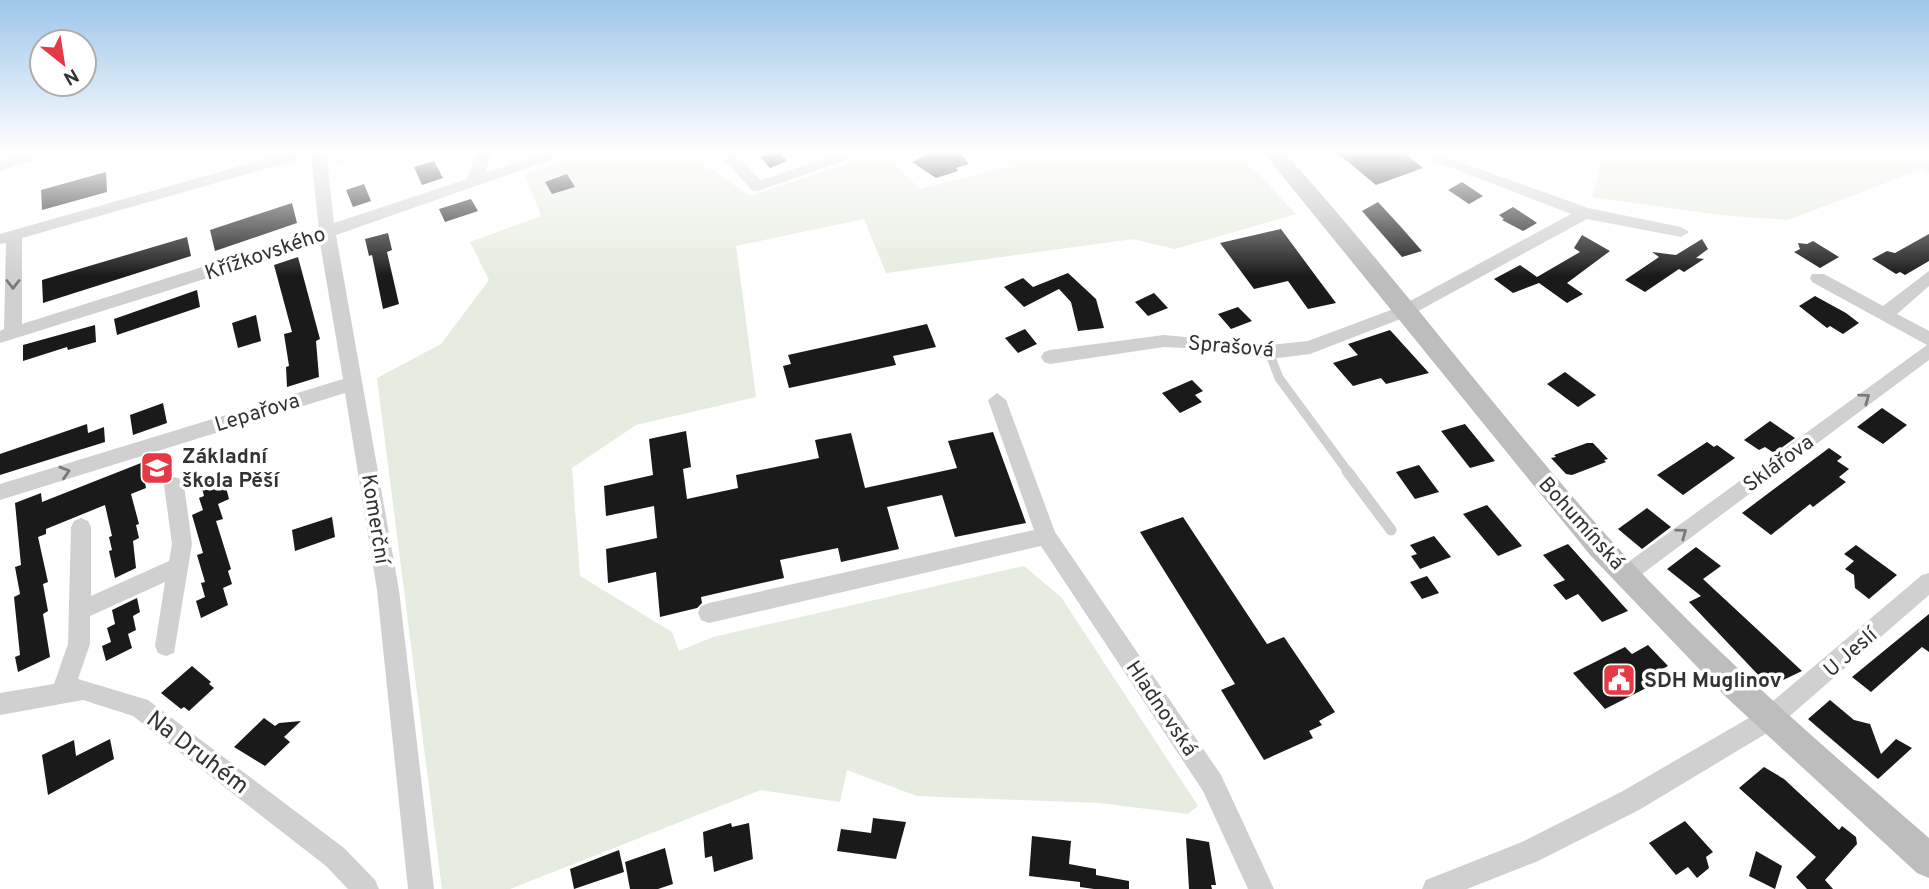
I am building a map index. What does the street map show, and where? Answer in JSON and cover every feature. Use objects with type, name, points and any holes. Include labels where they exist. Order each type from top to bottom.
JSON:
[{"type":"main road","name":"Bohumínská","points":[[1306,192],[1560,500],[1627,574],[1769,719],[1929,861]]},
{"type":"street","points":[[7,335],[7,237],[164,192]]},
{"type":"street","name":"Komerční","points":[[323,192],[327,233],[388,590],[422,889]]},
{"type":"street","name":"Křížkovského","points":[[7,335],[446,192]]},
{"type":"street","points":[[1529,192],[1585,213],[1681,232]]},
{"type":"street","name":"Sprašová","points":[[1050,357],[1164,341],[1206,343],[1269,352],[1317,344],[1405,311],[1585,213]]},
{"type":"street","points":[[1885,314],[1929,277]]},
{"type":"street","points":[[1818,278],[1929,339]]},
{"type":"street","name":"Sklářova","points":[[1627,574],[1929,351]]},
{"type":"street","name":"Lepařova","points":[[0,492],[354,383]]},
{"type":"street","name":"Hladnovská","points":[[997,400],[1046,536],[1212,783],[1261,889]]},
{"type":"street","points":[[166,646],[182,544],[174,485]]},
{"type":"street","points":[[62,692],[79,644],[81,527]]},
{"type":"street","points":[[709,613],[1046,536]]},
{"type":"street","points":[[81,610],[179,566]]},
{"type":"street","name":"U Jeslí","points":[[1769,719],[1929,582]]},
{"type":"street","name":"Na Druhém","points":[[0,704],[83,689],[140,708],[335,857],[366,889]]},
{"type":"street","points":[[1435,889],[1529,852],[1619,807],[1769,719]]},
{"type":"lane","points":[[1269,352],[1279,378],[1391,530]]},
{"type":"shaded area","points":[[532,192],[745,192],[750,196],[761,192],[1276,192],[1296,214],[1175,249],[1133,239],[886,273],[864,219],[736,246],[756,397],[636,425],[572,468],[580,576],[672,632],[679,651],[713,637],[1024,566],[1061,597],[1198,806],[1188,814],[1099,803],[917,796],[847,770],[840,802],[761,790],[510,889],[442,889],[377,378],[441,344],[489,280],[470,242],[541,216]]},
{"type":"shaded area","points":[[1593,192],[1860,192],[1788,220],[1720,215],[1592,197]]},
{"type":"building","points":[[41,192],[105,192],[42,210]]},
{"type":"building","points":[[347,192],[367,192],[371,201],[353,207]]},
{"type":"building","points":[[1452,192],[1478,192],[1483,196],[1469,204]]},
{"type":"building","points":[[471,199],[478,211],[445,222],[439,209]]},
{"type":"building","points":[[1378,202],[1422,251],[1402,257],[1362,211]]},
{"type":"building","points":[[292,203],[297,223],[215,251],[210,230]]},
{"type":"building","points":[[1513,207],[1537,223],[1523,231],[1502,220],[1504,219],[1499,215]]},
{"type":"building","points":[[1281,229],[1336,303],[1308,309],[1288,281],[1254,289],[1220,243]]},
{"type":"building","points":[[388,233],[392,250],[387,252],[399,304],[383,309],[372,255],[369,256],[365,239]]},
{"type":"building","points":[[1929,234],[1929,261],[1905,275],[1900,272],[1896,274],[1872,259],[1887,251],[1895,253]]},
{"type":"building","points":[[1582,235],[1610,251],[1567,283],[1583,294],[1567,303],[1539,283],[1513,293],[1494,279],[1520,265],[1537,277],[1580,252],[1574,248]]},
{"type":"building","points":[[187,237],[191,256],[43,303],[42,280]]},
{"type":"building","points":[[1702,239],[1708,249],[1696,258],[1704,259],[1684,272],[1679,269],[1645,292],[1625,280],[1659,257],[1652,252],[1676,255]]},
{"type":"building","points":[[1813,241],[1839,257],[1820,268],[1794,252],[1800,249],[1798,243],[1807,244]]},
{"type":"building","points":[[298,257],[320,339],[316,341],[319,377],[287,387],[286,367],[289,366],[284,334],[292,332],[274,265]]},
{"type":"building","points":[[1068,273],[1096,299],[1104,328],[1078,331],[1071,302],[1059,289],[1024,307],[1004,287],[1023,278],[1033,287]]},
{"type":"building","points":[[197,290],[200,307],[117,335],[114,319]]},
{"type":"building","points":[[1154,293],[1168,308],[1148,316],[1135,302]]},
{"type":"building","points":[[1815,296],[1859,323],[1843,334],[1830,326],[1827,328],[1799,306]]},
{"type":"building","points":[[1238,307],[1252,321],[1231,329],[1218,314]]},
{"type":"building","points":[[256,315],[261,341],[238,348],[232,323]]},
{"type":"building","points":[[927,324],[936,347],[893,356],[896,365],[789,388],[783,366],[791,364],[788,355]]},
{"type":"building","points":[[95,325],[96,342],[68,350],[67,347],[23,361],[23,345]]},
{"type":"building","points":[[1025,329],[1037,344],[1018,353],[1005,338]]},
{"type":"building","points":[[1390,330],[1429,373],[1386,384],[1381,378],[1353,386],[1333,363],[1358,355],[1348,344]]},
{"type":"building","points":[[1565,372],[1596,395],[1578,407],[1547,384]]},
{"type":"building","points":[[1192,380],[1203,391],[1195,395],[1202,402],[1180,413],[1162,393]]},
{"type":"building","points":[[163,403],[167,423],[133,435],[130,415]]},
{"type":"building","points":[[1882,408],[1907,425],[1883,444],[1857,427]]},
{"type":"building","points":[[1770,421],[1795,438],[1774,453],[1765,447],[1759,450],[1744,440]]},
{"type":"building","points":[[87,424],[88,433],[104,427],[105,442],[0,475],[0,454]]},
{"type":"building","points":[[1465,424],[1495,461],[1470,468],[1441,431]]},
{"type":"building","points":[[686,431],[691,467],[683,469],[687,499],[738,488],[736,475],[819,458],[815,440],[851,433],[865,488],[957,468],[948,441],[993,432],[1026,523],[955,537],[942,495],[887,507],[899,549],[841,562],[838,548],[780,560],[784,578],[701,597],[702,603],[697,608],[660,617],[656,572],[608,583],[606,549],[657,538],[654,506],[606,516],[604,486],[653,475],[649,439]]},
{"type":"building","points":[[1707,442],[1714,447],[1717,445],[1735,458],[1683,495],[1657,475]]},
{"type":"building","points":[[1593,443],[1608,459],[1604,460],[1606,462],[1572,475],[1566,474],[1551,458],[1556,457],[1554,455]]},
{"type":"building","points":[[1829,448],[1842,457],[1837,461],[1849,469],[1839,477],[1846,482],[1813,507],[1810,504],[1771,535],[1742,513]]},
{"type":"building","points":[[141,463],[146,488],[131,494],[139,524],[136,525],[139,538],[133,541],[136,568],[115,578],[109,551],[112,550],[109,537],[112,536],[105,505],[46,529],[46,534],[38,537],[48,582],[43,584],[48,611],[43,614],[50,657],[18,672],[15,657],[20,655],[14,597],[20,594],[15,567],[21,565],[15,503],[41,493],[42,502]]},
{"type":"building","points":[[1419,465],[1439,492],[1415,499],[1396,472]]},
{"type":"building","points":[[222,472],[229,499],[218,504],[223,519],[216,521],[231,569],[228,571],[232,584],[223,588],[228,605],[201,618],[196,601],[205,597],[201,583],[205,582],[197,555],[203,553],[192,515],[203,510],[199,498],[204,496],[200,481]]},
{"type":"building","points":[[1487,505],[1522,546],[1498,556],[1463,514]]},
{"type":"building","points":[[1647,508],[1671,527],[1642,549],[1618,529]]},
{"type":"building","points":[[332,517],[335,537],[295,551],[292,530]]},
{"type":"building","points":[[1183,517],[1267,644],[1284,637],[1335,712],[1319,721],[1322,725],[1309,731],[1313,738],[1264,760],[1221,690],[1235,684],[1140,532]]},
{"type":"building","points":[[1434,536],[1451,557],[1420,569],[1411,556],[1417,554],[1410,545]]},
{"type":"building","points":[[1568,544],[1628,611],[1602,622],[1578,594],[1566,600],[1553,585],[1565,580],[1543,555]]},
{"type":"building","points":[[1856,545],[1897,575],[1869,599],[1855,588],[1854,575],[1845,569],[1854,561],[1844,554]]},
{"type":"building","points":[[1696,547],[1721,566],[1703,579],[1802,671],[1775,684],[1764,681],[1689,602],[1701,596],[1667,569]]},
{"type":"building","points":[[1427,576],[1439,593],[1422,599],[1410,582]]},
{"type":"building","points":[[137,598],[140,612],[133,616],[136,630],[128,634],[132,648],[106,661],[102,646],[111,642],[107,628],[115,624],[112,610]]},
{"type":"building","points":[[1929,614],[1929,652],[1922,647],[1871,692],[1852,677]]},
{"type":"building","points":[[1648,645],[1668,666],[1651,675],[1658,682],[1605,709],[1573,673],[1625,647],[1632,654]]},
{"type":"building","points":[[192,666],[211,682],[209,684],[214,688],[189,711],[184,707],[181,709],[161,693]]},
{"type":"building","points":[[1830,700],[1854,720],[1870,724],[1881,754],[1896,739],[1912,748],[1878,779],[1808,719]]},
{"type":"building","points":[[264,718],[275,726],[279,723],[301,721],[284,737],[290,742],[265,766],[234,747]]},
{"type":"building","points":[[110,739],[114,759],[48,795],[42,755],[74,740],[76,756]]},
{"type":"building","points":[[1764,767],[1784,779],[1839,830],[1842,826],[1856,837],[1857,844],[1825,880],[1833,889],[1807,889],[1796,877],[1816,857],[1739,788]]},
{"type":"building","points":[[873,818],[906,822],[896,859],[837,851],[841,829],[871,833]]},
{"type":"building","points":[[1685,821],[1713,852],[1706,857],[1709,868],[1697,878],[1688,867],[1676,875],[1649,843]]},
{"type":"building","points":[[731,823],[732,827],[749,823],[753,859],[714,872],[712,856],[705,858],[703,832]]},
{"type":"building","points":[[1032,836],[1071,841],[1069,864],[1096,869],[1096,875],[1129,881],[1129,889],[1094,889],[1080,887],[1080,882],[1029,876]]},
{"type":"building","points":[[1186,838],[1209,842],[1216,885],[1211,885],[1212,889],[1189,889]]},
{"type":"building","points":[[665,848],[673,884],[658,889],[630,889],[625,862]]},
{"type":"building","points":[[619,850],[624,872],[574,889],[570,869]]},
{"type":"building","points":[[1756,851],[1782,866],[1775,889],[1749,876]]},
{"type":"place","name":"Základní škola Pěší","points":[[157,468]]},
{"type":"place","name":"SDH Muglinov","points":[[1619,680]]}]
